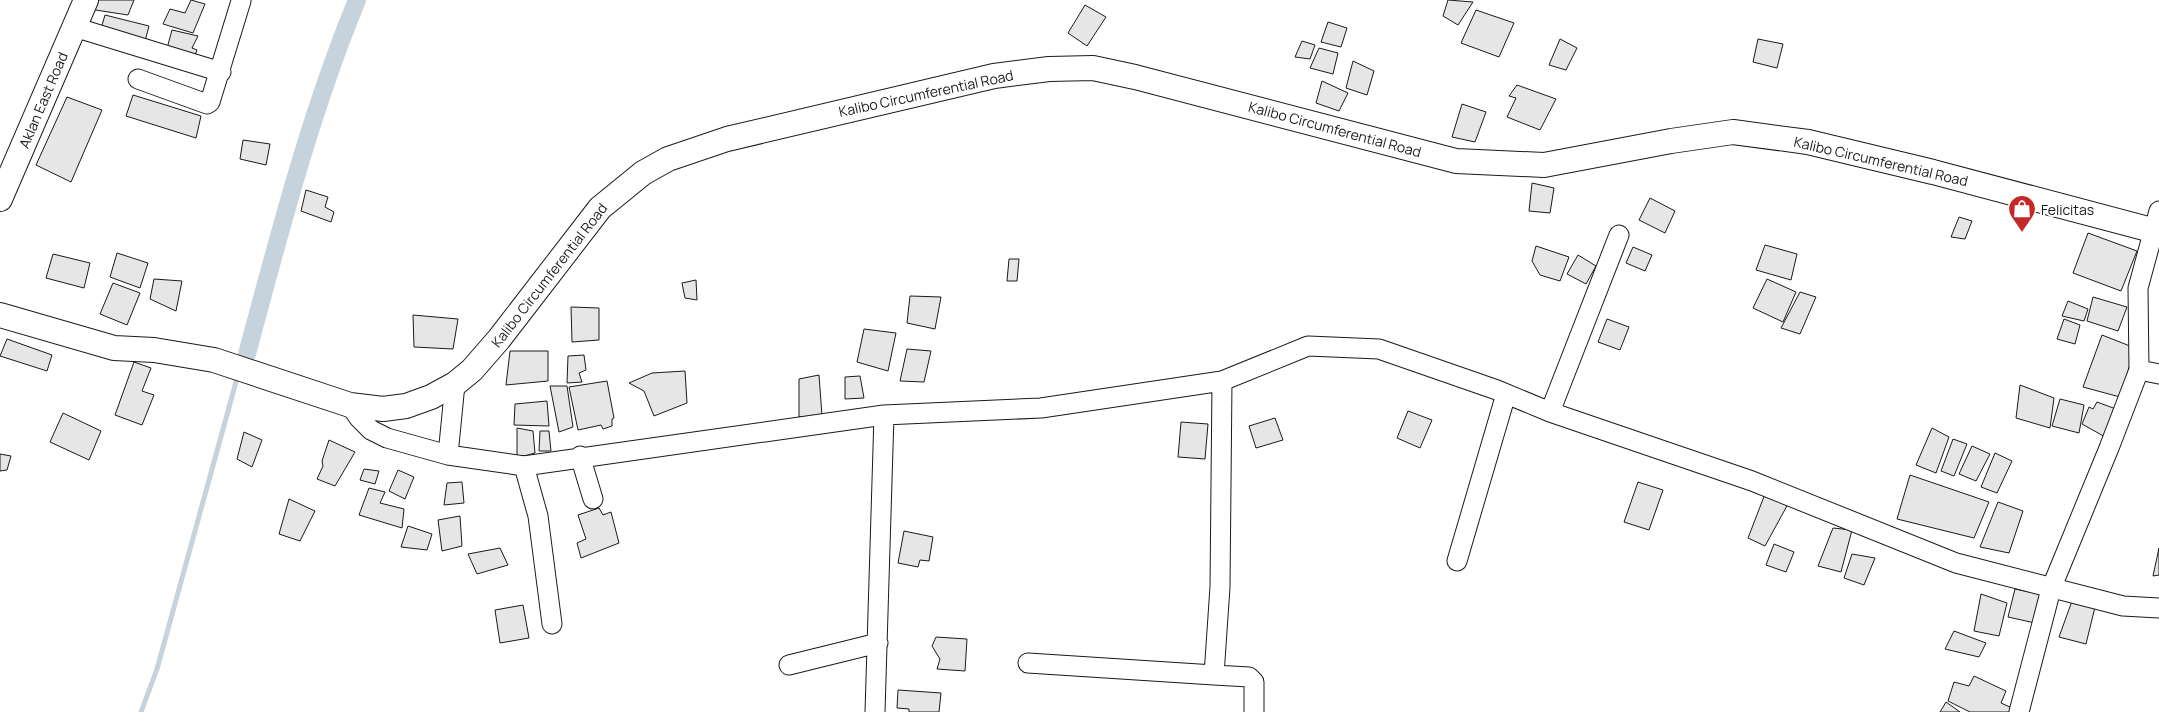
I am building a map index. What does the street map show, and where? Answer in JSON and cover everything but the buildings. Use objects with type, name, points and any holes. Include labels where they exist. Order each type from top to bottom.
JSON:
[{"type":"main road","name":"Aklan East Road","points":[[0,199],[86,0]]},
{"type":"main road","name":"Kalibo Circumferential Road","points":[[0,315],[114,348],[154,350],[214,360],[350,405],[383,409],[406,406],[432,397],[455,384],[472,370],[499,340],[600,208],[643,173],[668,159],[727,139],[866,105],[994,76],[1049,68],[1093,68],[1135,77],[1456,161],[1544,165],[1671,141],[1734,132],[1808,142],[2157,225]]},
{"type":"street","points":[[138,79],[207,104],[211,100],[221,72],[240,1]]},
{"type":"street","points":[[74,27],[221,72]]},
{"type":"street","points":[[2019,712],[2051,589],[2139,370],[2138,288],[2157,225]]},
{"type":"street","points":[[1550,412],[1619,235]]},
{"type":"street","points":[[350,405],[371,430],[388,438],[448,455],[524,466],[580,456],[884,415],[1041,408],[1222,380],[1308,346],[1344,346],[1379,349],[1506,394],[1550,412],[1752,481],[1956,563],[2123,606],[2159,608]]},
{"type":"street","points":[[2139,370],[2159,374]]},
{"type":"street","points":[[1214,675],[1220,587],[1222,380]]},
{"type":"street","points":[[448,455],[455,384]]},
{"type":"street","points":[[1457,561],[1506,394]]},
{"type":"street","points":[[876,712],[884,415]]},
{"type":"street","points":[[580,456],[592,499]]},
{"type":"street","points":[[524,466],[538,516],[552,624]]},
{"type":"street","points":[[789,665],[878,643]]},
{"type":"street","points":[[1028,663],[1249,677],[1254,682],[1254,712]]},
{"type":"waterway","points":[[247,354],[283,220],[310,131],[324,87],[357,0]]},
{"type":"waterway","points":[[141,712],[157,669],[236,382]]},
{"type":"place","name":"Felicitas","points":[[2022,233]]}]
